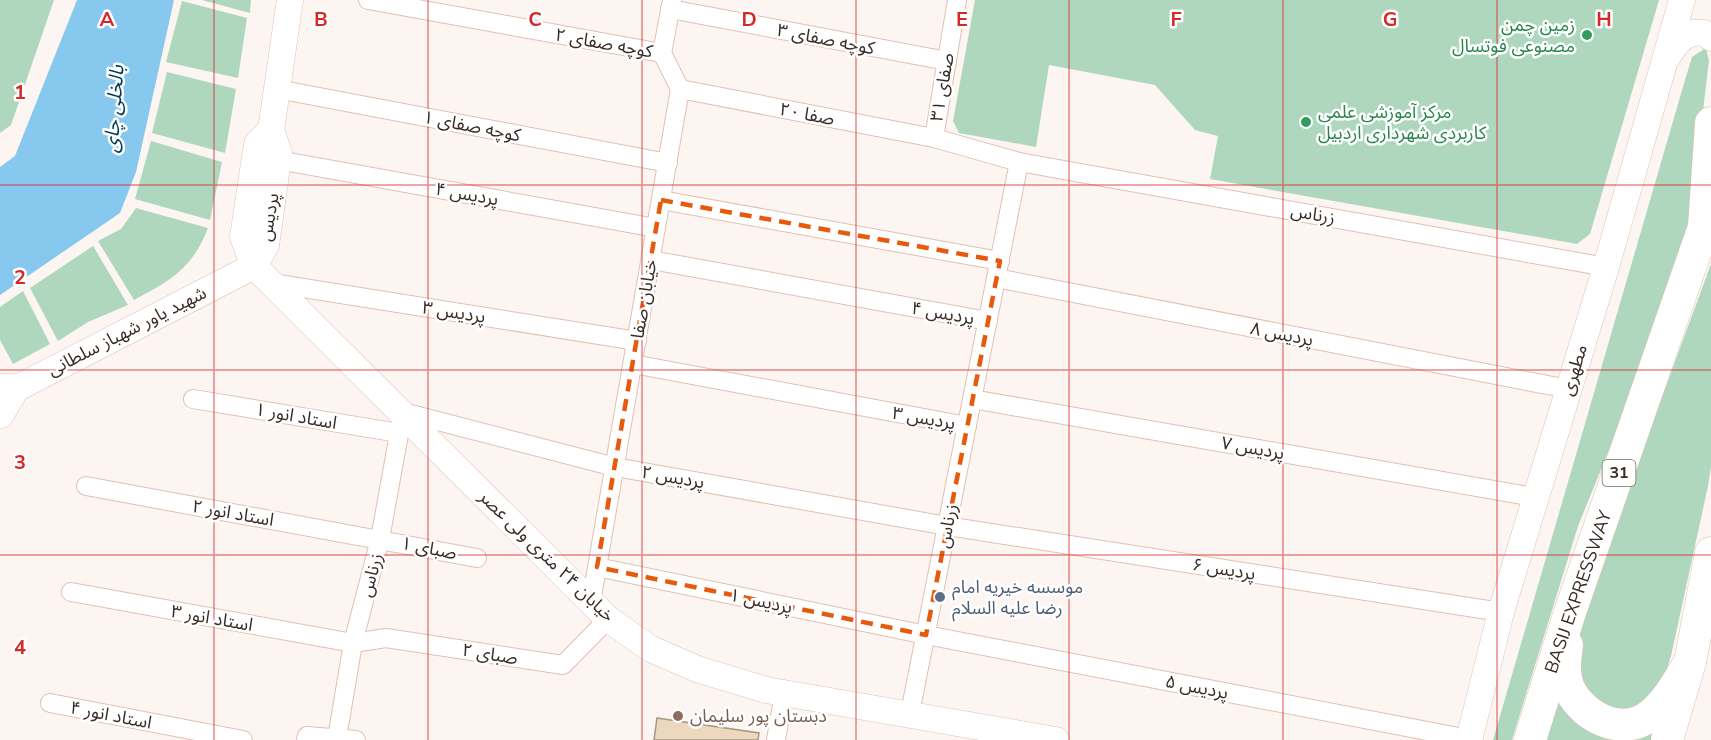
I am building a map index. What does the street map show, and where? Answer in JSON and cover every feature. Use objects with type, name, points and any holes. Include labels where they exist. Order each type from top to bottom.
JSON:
[{"type":"highway","name":"BASIJ EXPRESSWAY","points":[[1530,740],[1570,612],[1707,218],[1711,123]]},
{"type":"highway","points":[[1668,740],[1690,662],[1711,553]]},
{"type":"highway","points":[[1570,612],[1564,670],[1568,685],[1578,704],[1605,722],[1623,724],[1641,721],[1649,716],[1671,692],[1690,662]]},
{"type":"main road","points":[[0,415],[5,391]]},
{"type":"street","name":"پردیس","points":[[263,274],[279,153],[271,130],[290,0]]},
{"type":"street","name":"کوچه صفای ۲","points":[[368,0],[662,53]]},
{"type":"street","name":"صفای ۳۱","points":[[934,138],[957,0]]},
{"type":"street","name":"مطهری","points":[[1469,740],[1500,612],[1606,267],[1682,0]]},
{"type":"street","points":[[671,5],[662,53],[680,89]]},
{"type":"street","name":"کوچه صفای ۳","points":[[671,5],[947,61]]},
{"type":"street","points":[[1664,62],[1674,46],[1688,33],[1704,33],[1711,38]]},
{"type":"street","name":"کوچه صفای ۱","points":[[277,89],[668,163]]},
{"type":"street","name":"صفا ۲۰","points":[[680,89],[934,138]]},
{"type":"street","name":"خیابان صفا","points":[[600,610],[597,567],[680,89]]},
{"type":"street","name":"پردیس","points":[[263,274],[243,237],[257,144],[271,130]]},
{"type":"street","name":"زرناس","points":[[934,138],[1019,162],[1606,267]]},
{"type":"street","name":"پردیس ۴","points":[[278,160],[656,228]]},
{"type":"street","name":"زرناس","points":[[910,713],[1019,162]]},
{"type":"street","name":"پردیس ۸","points":[[661,200],[1568,389]]},
{"type":"street","name":"پردیس ۴","points":[[651,260],[988,321]]},
{"type":"street","name":"پردیس ۳","points":[[263,274],[637,341]]},
{"type":"street","name":"شهید یاور شهباز سلطانی","points":[[5,391],[263,274]]},
{"type":"street","name":"خیابان ۲۴ متری ولی عصر","points":[[263,274],[401,423],[600,610],[651,649],[697,669],[784,693],[1056,740]]},
{"type":"street","name":"پردیس ۳","points":[[633,364],[967,426]]},
{"type":"street","name":"استاد انور ۱","points":[[194,399],[401,423]]},
{"type":"street","name":"پردیس ۷","points":[[972,399],[1534,497]]},
{"type":"street","name":"زرناس","points":[[337,738],[353,643],[380,539],[401,423]]},
{"type":"street","name":"پردیس ۲","points":[[401,423],[615,467],[947,526]]},
{"type":"street","name":"استاد انور ۲","points":[[86,486],[380,539]]},
{"type":"street","name":"پردیس ۶","points":[[947,526],[1500,612]]},
{"type":"street","name":"صبای ۱","points":[[380,539],[477,558]]},
{"type":"street","name":"پردیس ۱","points":[[597,567],[926,635]]},
{"type":"street","name":"استاد انور ۳","points":[[71,592],[353,643]]},
{"type":"street","name":"صبای ۲","points":[[353,643],[386,638],[563,665],[600,610]]},
{"type":"street","name":"پردیس ۵","points":[[926,635],[1469,740]]},
{"type":"street","points":[[776,740],[784,693]]},
{"type":"street","name":"استاد انور ۴","points":[[50,703],[243,740]]},
{"type":"street","points":[[306,740],[307,736],[356,740]]},
{"type":"highlighted area","points":[[661,200],[1000,261],[926,635],[597,567]]},
{"type":"green space","points":[[0,0],[54,0],[11,125],[0,133]]},
{"type":"green space","points":[[202,0],[251,0],[250,13]]},
{"type":"green space","name":"مرکز آموزشی علمی کاربردی شهرداری اردبیل","points":[[975,0],[1659,0],[1590,234],[1577,244],[1210,179],[1218,136],[1195,130],[1155,85],[1049,65],[1036,147],[959,133],[953,121]]},
{"type":"green space","points":[[182,1],[247,18],[238,78],[166,62]]},
{"type":"green space","points":[[1706,48],[1709,61],[1694,180],[1685,240],[1671,298],[1578,526],[1512,740],[1493,740],[1692,57]]},
{"type":"green space","points":[[167,72],[236,89],[225,153],[152,133]]},
{"type":"green space","points":[[151,141],[222,162],[210,220],[135,199]]},
{"type":"green space","points":[[136,208],[208,228],[195,254],[179,272],[134,300],[98,241],[121,229]]},
{"type":"green space","points":[[93,246],[128,305],[88,322],[58,341],[30,288]]},
{"type":"green space","points":[[1711,264],[1711,466],[1708,486],[1671,656],[1662,685],[1633,710],[1618,711],[1584,696],[1573,648],[1591,590]]},
{"type":"green space","points":[[23,291],[50,344],[13,364],[0,340],[0,307]]},
{"type":"green space","points":[[1555,687],[1561,700],[1660,717],[1654,740],[1540,740]]},
{"type":"water","name":"بالخلی چای","points":[[77,0],[174,0],[136,172],[120,213],[0,295],[0,167],[15,156]]},
{"type":"building","points":[[657,718],[759,733],[758,740],[654,740]]},
{"type":"place","name":"زمین چمن مصنوعی فوتسال","points":[[1587,35]]},
{"type":"place","name":"مرکز آموزشی علمی کاربردی شهرداری اردبیل","points":[[1306,122]]},
{"type":"place","name":"موسسه خیریه امام رضا علیه السلام","points":[[940,597]]},
{"type":"place","name":"دبستان پور سلیمان","points":[[678,716]]}]
